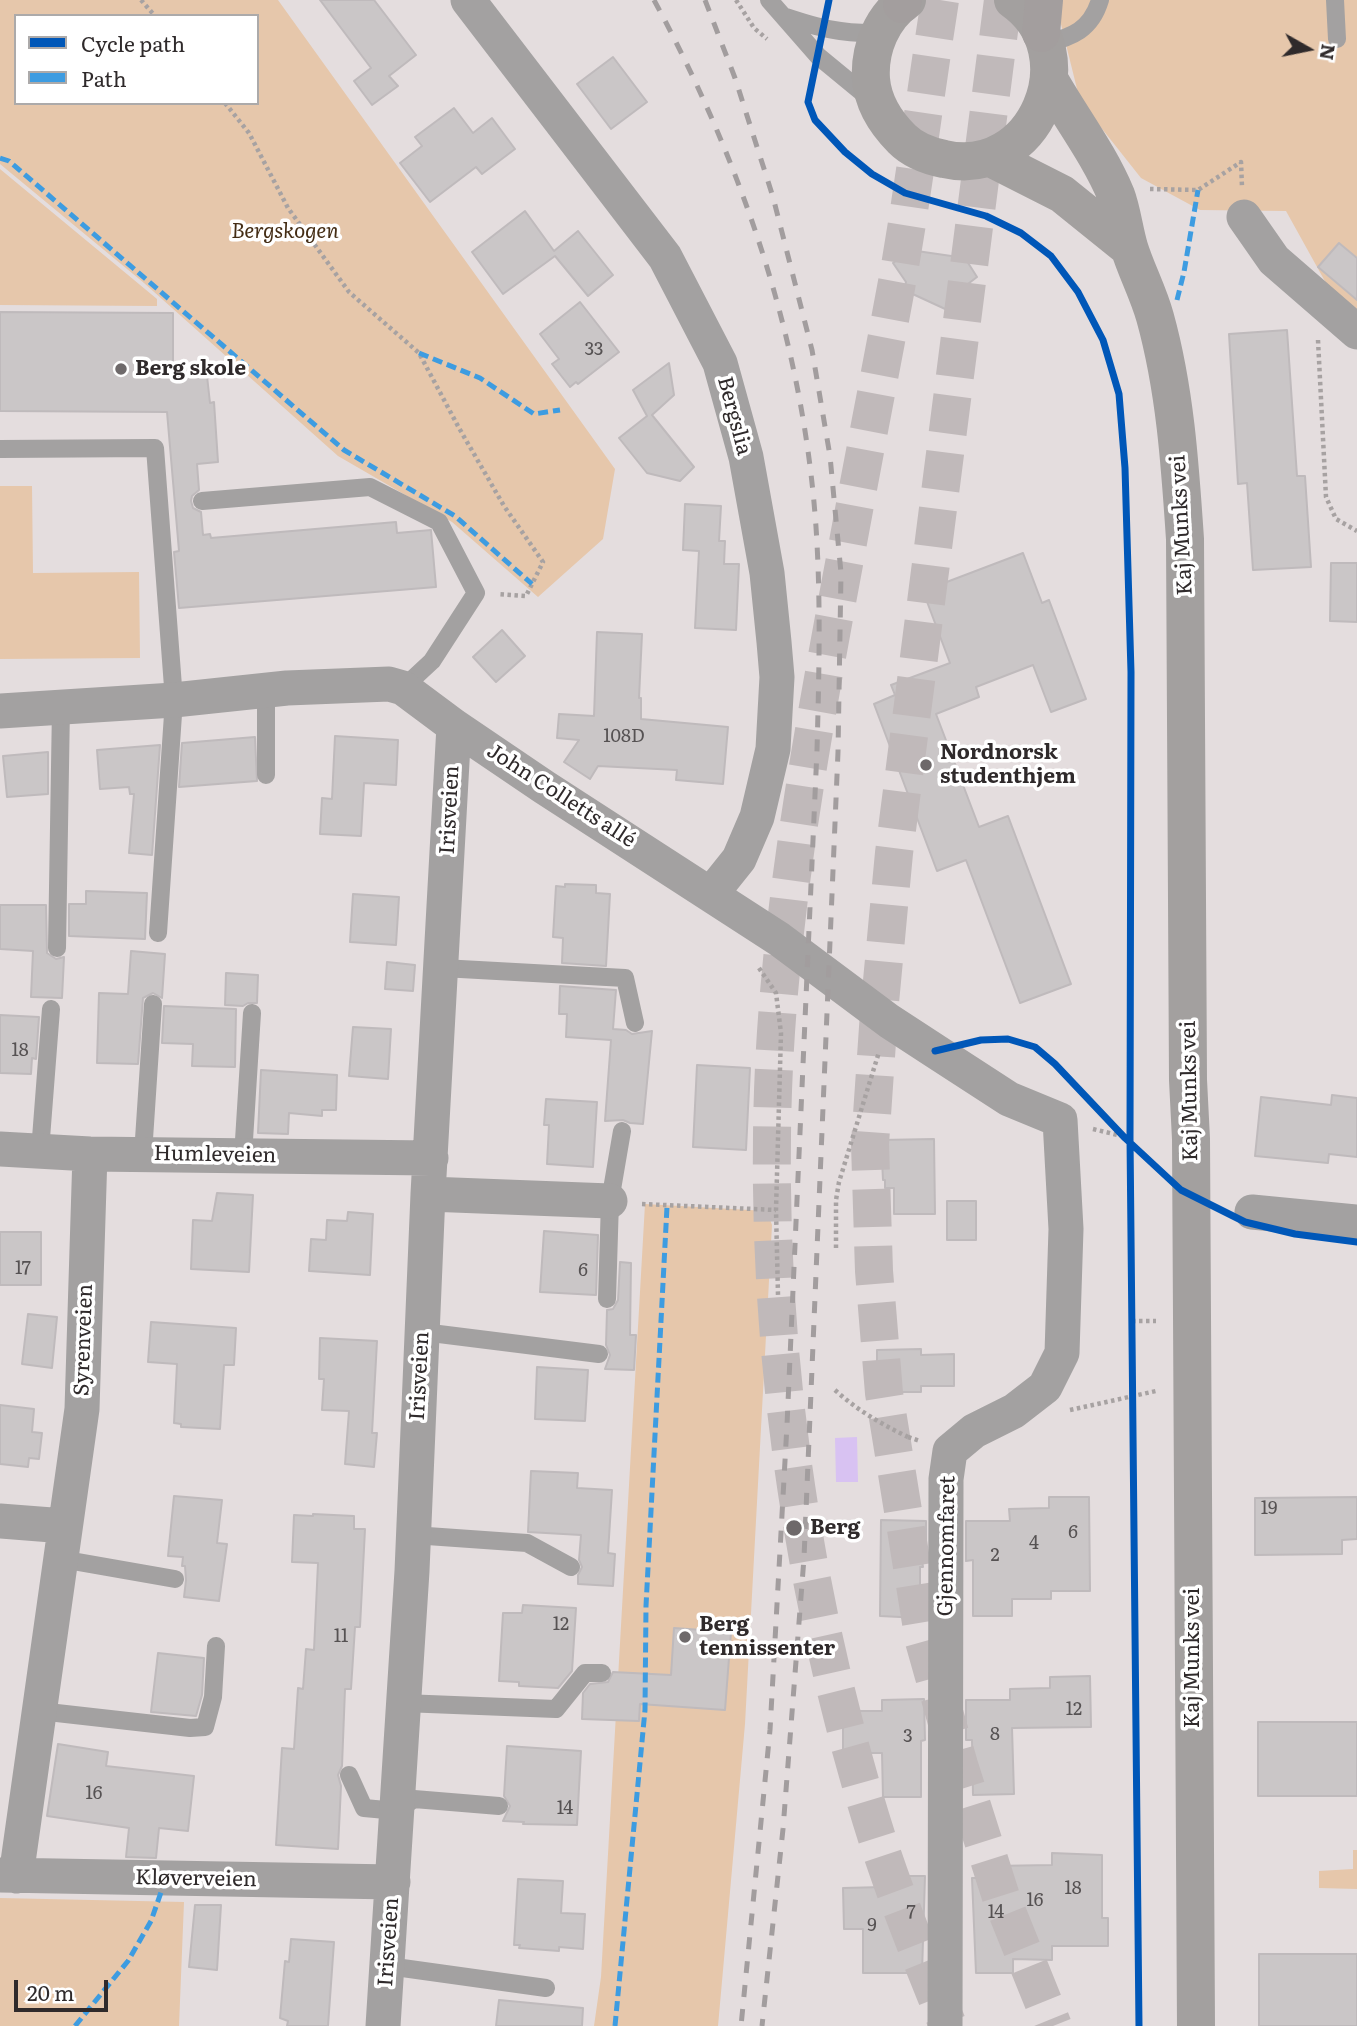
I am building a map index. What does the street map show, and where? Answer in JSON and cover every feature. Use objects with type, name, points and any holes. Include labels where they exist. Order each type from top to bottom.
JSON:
[{"type":"main road","name":"Kaj Munks vei","points":[[1013,0],[1031,18],[1045,39],[1116,197],[1129,248],[1146,287],[1163,348],[1174,412],[1185,538],[1196,2026]]},
{"type":"main road","points":[[898,9],[873,50],[870,68],[877,105],[889,127],[907,144],[928,156],[952,161],[989,157],[1008,148],[1024,135],[1037,118],[1045,100],[1045,39]]},
{"type":"main road","name":"Kaj Munks vei","points":[[989,157],[1062,194],[1129,248]]},
{"type":"street","name":"Bergslia","points":[[468,0],[665,257],[720,363],[746,457],[767,573],[774,642],[777,677],[773,749],[757,817],[739,859],[711,894]]},
{"type":"street","points":[[1244,217],[1274,260],[1357,332]]},
{"type":"street","points":[[0,711],[174,701],[266,691],[389,684],[403,688]]},
{"type":"street","name":"John Colletts allé","points":[[403,688],[454,726],[779,939],[889,1021],[1009,1099],[1060,1121]]},
{"type":"street","name":"Irisveien","points":[[383,2026],[414,1535],[428,1194],[454,726]]},
{"type":"street","name":"Gjennomfaret","points":[[946,2026],[946,1479],[950,1451],[974,1431],[1014,1411],[1045,1387],[1062,1353],[1066,1229],[1060,1121]]},
{"type":"street","name":"Humleveien","points":[[0,1149],[90,1154],[431,1158]]},
{"type":"street","name":"Syrenveien","points":[[8,1876],[39,1711],[82,1409],[90,1154]]},
{"type":"street","points":[[428,1194],[610,1201]]},
{"type":"street","points":[[1252,1212],[1357,1222]]},
{"type":"street","points":[[0,1521],[63,1542]]},
{"type":"street","name":"Kløverveien","points":[[8,1876],[393,1882]]},
{"type":"lane","points":[[769,0],[818,56],[877,105]]},
{"type":"lane","points":[[1045,39],[1072,37],[1087,24],[1097,10],[1100,0]]},
{"type":"lane","points":[[1335,0],[1337,39]]},
{"type":"lane","points":[[783,16],[823,30],[856,34],[898,9]]},
{"type":"lane","points":[[0,449],[155,448],[174,701],[158,933]]},
{"type":"lane","points":[[201,501],[370,487],[439,522],[476,593],[432,661],[403,688]]},
{"type":"lane","points":[[266,691],[267,775]]},
{"type":"lane","points":[[57,948],[61,708]]},
{"type":"lane","points":[[442,968],[625,978],[635,1023]]},
{"type":"lane","points":[[142,1154],[153,1004]]},
{"type":"lane","points":[[40,1151],[51,1009]]},
{"type":"lane","points":[[243,1156],[252,1013]]},
{"type":"lane","points":[[607,1299],[610,1201],[622,1131]]},
{"type":"lane","points":[[423,1332],[599,1354]]},
{"type":"lane","points":[[414,1535],[527,1544],[572,1567]]},
{"type":"lane","points":[[63,1542],[175,1579]]},
{"type":"lane","points":[[39,1711],[190,1728],[205,1727],[213,1697],[216,1646]]},
{"type":"lane","points":[[403,1703],[556,1709],[585,1672],[602,1672]]},
{"type":"lane","points":[[349,1775],[364,1808],[397,1811],[414,1799],[499,1806]]},
{"type":"lane","points":[[388,1966],[546,1988]]},
{"type":"path","points":[[141,0],[153,14]]},
{"type":"path","points":[[227,105],[249,134],[288,208],[349,292],[419,353],[503,506],[544,562],[526,596],[476,593]]},
{"type":"path","points":[[1139,189],[1198,190],[1241,162],[1244,217]]},
{"type":"path","points":[[1319,297],[1317,346],[1326,497],[1336,519],[1357,531]]},
{"type":"path","points":[[758,968],[776,993],[781,1033],[776,1210],[778,1295]]},
{"type":"path","points":[[836,1248],[836,1200],[839,1182],[889,1021]]},
{"type":"path","points":[[1108,1120],[1132,1149],[1130,1125]]},
{"type":"path","points":[[610,1201],[667,1207],[776,1210]]},
{"type":"path","points":[[1132,1308],[1132,1334]]},
{"type":"path","points":[[1132,1321],[1156,1321]]},
{"type":"path","points":[[1132,1384],[1132,1410]]},
{"type":"path","points":[[835,1390],[878,1423],[908,1437]]},
{"type":"path","points":[[1069,1411],[1156,1391]]},
{"type":"green space","name":"Bergskogen","points":[[0,0],[278,0],[615,469],[603,539],[538,597],[452,522],[338,456],[144,283],[0,164]]},
{"type":"green space","points":[[1055,0],[1357,0],[1357,339],[1286,211],[1200,210],[1141,178],[1080,101]]},
{"type":"green space","points":[[0,169],[157,299],[157,306],[0,305]]},
{"type":"green space","points":[[0,486],[32,486],[33,573],[139,572],[140,658],[0,659]]},
{"type":"green space","name":"Berg tennissenter","points":[[645,1204],[767,1211],[772,1225],[745,1724],[718,2026],[594,2026],[601,1977]]},
{"type":"green space","points":[[1353,1850],[1357,1850],[1357,1889],[1319,1888],[1319,1871],[1353,1869]]},
{"type":"green space","points":[[0,1898],[184,1902],[179,2026],[0,2026]]},
{"type":"shaded area","points":[[857,1437],[858,1482],[836,1482],[835,1438]]},
{"type":"building","points":[[320,0],[374,0],[416,55],[389,76],[398,86],[372,105],[354,81],[371,68]]},
{"type":"building","points":[[613,57],[647,102],[611,129],[577,84]]},
{"type":"building","points":[[454,108],[473,133],[492,118],[515,149],[482,174],[476,167],[430,202],[400,163],[422,146],[415,137]]},
{"type":"building","points":[[525,211],[554,251],[578,231],[613,275],[588,296],[555,256],[503,294],[472,252]]},
{"type":"building","points":[[1339,243],[1357,258],[1357,300],[1318,267]]},
{"type":"building","points":[[910,250],[965,258],[977,277],[960,290],[956,314],[904,290],[906,282],[893,263]]},
{"type":"building","points":[[580,302],[619,352],[578,384],[576,382],[570,387],[552,364],[559,359],[540,334]]},
{"type":"building","points":[[0,312],[173,313],[173,376],[207,376],[210,403],[214,402],[218,462],[197,464],[199,490],[192,496],[191,501],[193,508],[201,512],[203,535],[210,534],[211,538],[396,522],[397,533],[431,530],[436,587],[179,608],[174,552],[179,551],[167,412],[0,411]]},
{"type":"building","points":[[1287,330],[1297,476],[1305,476],[1311,567],[1253,570],[1247,483],[1238,484],[1229,334]]},
{"type":"building","points":[[669,363],[674,395],[652,415],[694,467],[680,481],[647,473],[619,438],[647,416],[633,390]]},
{"type":"building","points":[[685,504],[721,506],[719,541],[725,541],[724,564],[739,564],[736,630],[695,628],[699,551],[683,550]]},
{"type":"building","name":"Nordnorsk studenthjem","points":[[1023,553],[1042,603],[1049,600],[1086,699],[1051,712],[1033,665],[976,687],[979,697],[936,714],[979,827],[1008,816],[1071,984],[1020,1003],[966,860],[937,871],[874,704],[895,695],[891,685],[950,663],[923,591]]},
{"type":"building","points":[[1331,563],[1357,563],[1357,622],[1330,621]]},
{"type":"building","points":[[502,630],[525,656],[496,682],[473,657]]},
{"type":"building","points":[[597,632],[642,634],[639,698],[641,719],[728,727],[723,784],[676,780],[677,770],[598,766],[590,779],[564,762],[579,740],[557,738],[559,714],[594,716]]},
{"type":"building","points":[[335,736],[398,740],[396,785],[364,783],[361,836],[320,834],[322,798],[332,799]]},
{"type":"building","points":[[255,737],[257,781],[179,787],[182,743]]},
{"type":"building","points":[[160,745],[152,855],[129,853],[134,794],[130,794],[129,787],[100,789],[97,750]]},
{"type":"building","points":[[48,752],[48,794],[7,797],[3,756]]},
{"type":"building","points":[[565,884],[596,885],[596,893],[610,894],[606,966],[562,963],[563,938],[553,937],[556,886],[565,887]]},
{"type":"building","points":[[86,891],[147,893],[145,939],[69,936],[69,904],[86,904]]},
{"type":"building","points":[[353,894],[399,897],[396,945],[350,942]]},
{"type":"building","points":[[0,905],[46,905],[47,953],[56,959],[64,957],[62,998],[31,997],[33,951],[0,949]]},
{"type":"building","points":[[131,951],[165,954],[162,998],[153,993],[143,998],[138,1064],[97,1063],[99,993],[128,994]]},
{"type":"building","points":[[387,962],[415,965],[413,991],[385,989]]},
{"type":"building","points":[[226,973],[258,975],[257,1003],[243,1006],[225,1005]]},
{"type":"building","points":[[560,986],[616,990],[613,1029],[626,1030],[632,1034],[652,1031],[643,1124],[623,1120],[605,1121],[611,1040],[566,1037],[567,1014],[559,1014]]},
{"type":"building","points":[[164,1006],[236,1009],[235,1067],[192,1066],[193,1044],[162,1043]]},
{"type":"building","points":[[0,1015],[39,1017],[36,1059],[32,1058],[31,1074],[0,1073]]},
{"type":"building","points":[[353,1027],[391,1029],[388,1079],[349,1076]]},
{"type":"building","points":[[697,1065],[750,1068],[746,1150],[693,1147]]},
{"type":"building","points":[[261,1070],[337,1075],[336,1110],[322,1110],[322,1116],[289,1113],[288,1134],[258,1133]]},
{"type":"building","points":[[1332,1095],[1357,1098],[1357,1157],[1329,1154],[1328,1163],[1255,1156],[1261,1097],[1331,1105]]},
{"type":"building","points":[[546,1099],[597,1102],[593,1167],[547,1164],[549,1125],[544,1125]]},
{"type":"building","points":[[934,1139],[935,1214],[894,1214],[894,1188],[885,1188],[883,1180],[881,1140]]},
{"type":"building","points":[[217,1193],[253,1195],[249,1272],[191,1269],[193,1220],[212,1221]]},
{"type":"building","points":[[947,1201],[976,1201],[976,1240],[947,1240]]},
{"type":"building","points":[[348,1212],[373,1214],[370,1275],[309,1271],[311,1239],[326,1240],[327,1220],[347,1221]]},
{"type":"building","points":[[544,1231],[598,1235],[596,1295],[540,1292]]},
{"type":"building","points":[[0,1232],[41,1232],[41,1285],[0,1285]]},
{"type":"building","points":[[620,1262],[631,1263],[630,1335],[636,1335],[634,1370],[605,1369],[610,1355],[606,1345],[607,1310],[613,1309],[618,1300]]},
{"type":"building","points":[[28,1314],[57,1317],[52,1368],[22,1364]]},
{"type":"building","points":[[151,1322],[236,1328],[234,1365],[224,1365],[220,1429],[181,1427],[181,1424],[174,1423],[177,1364],[148,1362]]},
{"type":"building","points":[[320,1338],[377,1341],[372,1433],[377,1433],[374,1467],[345,1464],[349,1411],[322,1410],[324,1379],[319,1379]]},
{"type":"building","points":[[921,1349],[921,1355],[954,1354],[954,1386],[921,1386],[921,1392],[877,1392],[877,1350]]},
{"type":"building","points":[[537,1367],[588,1370],[585,1421],[535,1419]]},
{"type":"building","points":[[0,1405],[34,1409],[32,1432],[42,1433],[39,1459],[29,1458],[28,1467],[0,1464]]},
{"type":"building","points":[[531,1471],[578,1473],[577,1488],[612,1490],[608,1553],[615,1554],[613,1586],[578,1584],[582,1567],[579,1560],[581,1535],[528,1532]]},
{"type":"building","points":[[174,1496],[222,1500],[217,1543],[227,1544],[219,1601],[184,1597],[186,1580],[185,1566],[182,1566],[183,1557],[168,1556]]},
{"type":"building","points":[[1049,1497],[1089,1497],[1090,1591],[1051,1591],[1051,1599],[1012,1599],[1012,1616],[973,1616],[973,1560],[966,1561],[966,1521],[1010,1521],[1009,1509],[1049,1508]]},
{"type":"building","points":[[1357,1497],[1357,1539],[1342,1540],[1342,1554],[1255,1555],[1255,1498]]},
{"type":"building","points":[[294,1515],[354,1516],[354,1529],[365,1529],[360,1627],[355,1627],[351,1689],[345,1689],[342,1766],[338,1775],[341,1786],[338,1849],[276,1845],[282,1748],[294,1749],[298,1688],[303,1689],[306,1649],[314,1650],[318,1563],[292,1562]]},
{"type":"building","points":[[881,1520],[926,1521],[926,1561],[922,1561],[923,1567],[920,1567],[920,1618],[880,1616]]},
{"type":"building","points":[[523,1605],[576,1608],[572,1671],[558,1688],[519,1686],[519,1682],[499,1681],[503,1613],[522,1613]]},
{"type":"building","points":[[674,1628],[731,1632],[725,1710],[640,1704],[639,1721],[582,1719],[583,1693],[590,1684],[608,1682],[613,1672],[671,1675]]},
{"type":"building","points":[[158,1653],[204,1658],[202,1695],[196,1716],[151,1712]]},
{"type":"building","points":[[1090,1676],[1091,1727],[1012,1728],[1014,1794],[973,1795],[972,1740],[966,1740],[966,1700],[1010,1700],[1010,1689],[1050,1688],[1050,1677]]},
{"type":"building","points":[[924,1699],[925,1740],[921,1741],[921,1797],[883,1797],[882,1753],[843,1753],[843,1711],[882,1711],[882,1700]]},
{"type":"building","points":[[1258,1722],[1357,1722],[1357,1796],[1258,1796]]},
{"type":"building","points":[[58,1744],[108,1752],[106,1766],[194,1776],[188,1831],[159,1828],[156,1858],[126,1857],[129,1828],[47,1816]]},
{"type":"building","points":[[507,1746],[581,1751],[577,1825],[503,1821],[510,1806],[504,1796]]},
{"type":"building","points":[[1052,1853],[1102,1855],[1102,1918],[1108,1918],[1108,1946],[1052,1946],[1052,1960],[1013,1959],[1013,1973],[976,1973],[972,1878],[993,1878],[993,1866],[1052,1865]]},
{"type":"building","points":[[884,1876],[925,1876],[922,1973],[863,1973],[863,1929],[844,1929],[843,1888],[884,1887]]},
{"type":"building","points":[[518,1879],[563,1881],[561,1913],[585,1914],[583,1949],[559,1947],[559,1951],[519,1948],[520,1945],[514,1945]]},
{"type":"building","points":[[195,1905],[221,1905],[217,1970],[189,1967]]},
{"type":"building","points":[[291,1939],[334,1942],[328,2026],[287,2026],[288,2021],[280,2018],[285,1961],[289,1962]]},
{"type":"building","points":[[1259,1954],[1357,1954],[1357,2026],[1259,2026]]},
{"type":"building","points":[[499,2000],[583,2008],[582,2026],[496,2026]]},
{"type":"tunnel","points":[[940,0],[900,266],[825,665],[800,821],[780,978],[772,1135],[777,1308],[784,1394],[809,1567],[847,1736],[871,1819],[897,1896],[947,2023]]},
{"type":"tunnel","points":[[1003,0],[894,853],[870,1144],[874,1271],[884,1393],[924,1641],[959,1765],[1001,1897],[1053,2026]]},
{"type":"railway","points":[[654,0],[715,125],[741,189],[763,255],[798,389],[809,458],[818,555],[817,750],[787,1425],[770,1730],[741,2026]]},
{"type":"railway","points":[[705,0],[735,78],[773,197],[812,350],[830,456],[841,573],[838,752],[804,1558],[783,1829],[762,2026]]},
{"type":"marked path","points":[[0,158],[9,161],[344,450],[455,516],[532,584]]},
{"type":"marked path","points":[[1177,300],[1198,190]]},
{"type":"marked path","points":[[419,353],[480,378],[534,414],[560,410]]},
{"type":"marked path","points":[[615,2026],[645,1710],[646,1606],[667,1207]]},
{"type":"marked path","points":[[75,2026],[128,1961],[151,1921],[166,1878]]},
{"type":"cycle path","points":[[829,0],[808,102],[815,120],[845,152],[872,174],[905,193],[986,216],[1021,233],[1051,256],[1078,292],[1103,340],[1119,394],[1125,468],[1131,672],[1130,1138],[1139,2026]]},
{"type":"cycle path","points":[[935,1051],[981,1040],[1008,1039],[1035,1047],[1181,1190],[1245,1222],[1295,1234],[1357,1242]]},
{"type":"place","name":"Berg skole","points":[[121,369]]},
{"type":"place","name":"Nordnorsk studenthjem","points":[[926,765]]},
{"type":"place","name":"Berg","points":[[794,1528]]},
{"type":"place","name":"Berg tennissenter","points":[[685,1637]]}]
